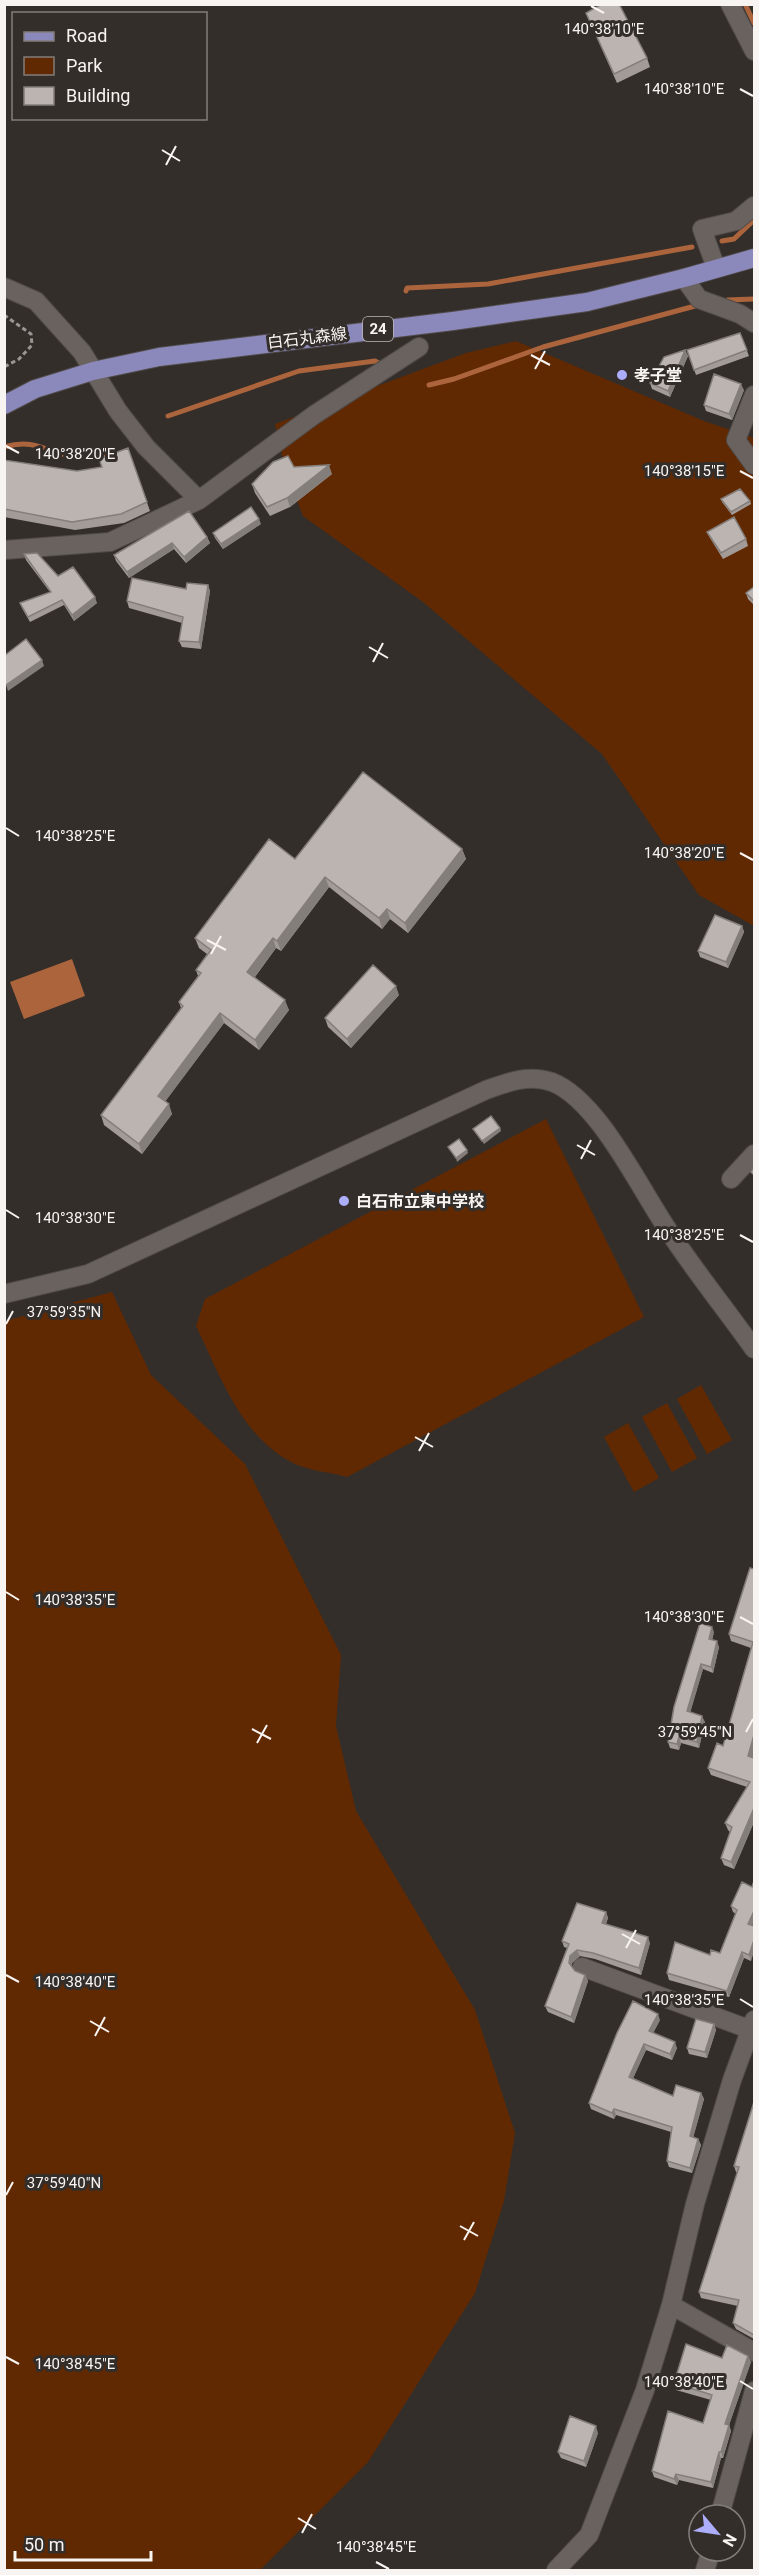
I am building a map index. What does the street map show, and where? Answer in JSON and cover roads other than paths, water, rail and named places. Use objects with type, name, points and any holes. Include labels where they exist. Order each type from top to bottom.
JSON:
[{"type":"main road","name":"白石丸森線","points":[[4,405],[35,389],[93,371],[159,357],[587,302],[754,258]]},
{"type":"street","points":[[730,4],[754,51]]},
{"type":"street","points":[[716,268],[702,229],[736,221],[754,206]]},
{"type":"street","points":[[684,278],[699,299],[740,314],[754,323]]},
{"type":"street","points":[[4,286],[36,301],[81,352],[118,411],[146,447],[199,500]]},
{"type":"street","points":[[4,550],[110,542],[199,500],[314,415],[419,347]]},
{"type":"street","points":[[754,395],[736,440],[754,465]]},
{"type":"street","points":[[4,1294],[88,1274],[486,1090],[518,1079],[552,1082],[570,1094],[596,1118],[667,1229],[754,1349]]},
{"type":"street","points":[[730,1179],[754,1154]]},
{"type":"street","points":[[556,2571],[588,2535],[645,2390],[671,2305],[695,2204],[732,2080],[754,2027],[582,1967]]},
{"type":"street","points":[[671,2305],[754,2352]]},
{"type":"street","points":[[723,2503],[754,2391]]},
{"type":"waterway","points":[[745,4],[754,23]]},
{"type":"waterway","points":[[722,241],[734,239],[754,220]]},
{"type":"waterway","points":[[406,291],[407,288],[488,284],[692,247]]},
{"type":"waterway","points":[[727,300],[754,299]]},
{"type":"waterway","points":[[429,385],[454,379],[543,347],[695,306]]},
{"type":"waterway","points":[[168,416],[299,371],[375,361],[382,365]]},
{"type":"waterway","points":[[4,447],[24,444],[74,457],[108,457]]},
{"type":"place","name":"孝子堂","points":[[622,375]]},
{"type":"place","name":"白石市立東中学校","points":[[344,1201]]}]
